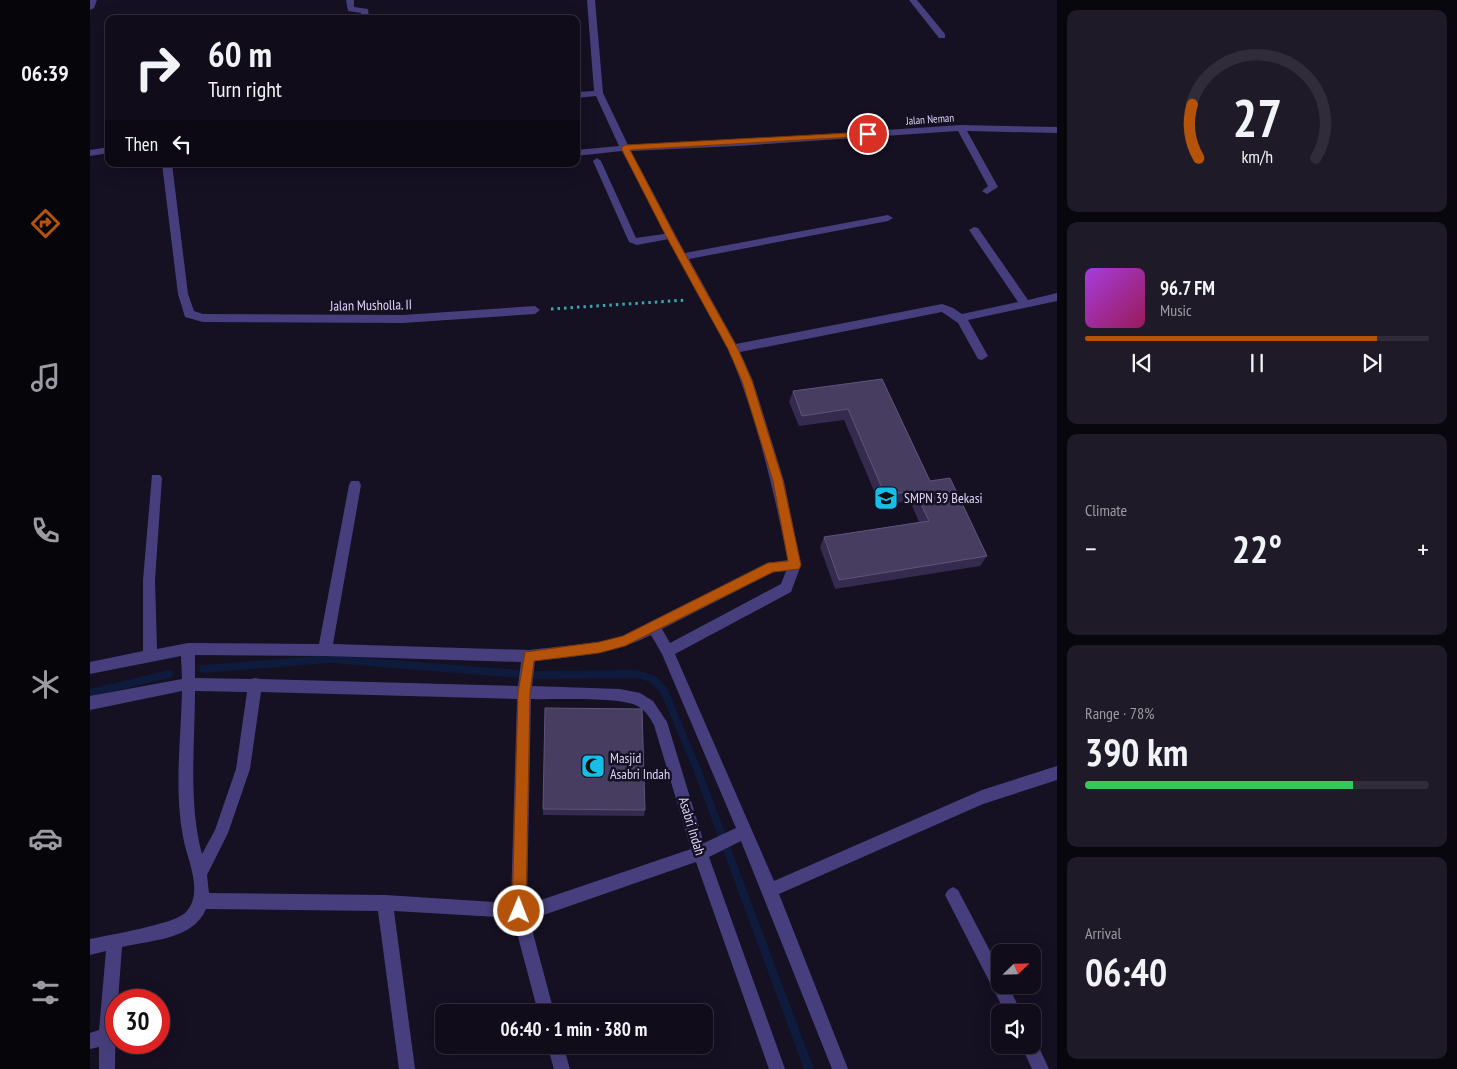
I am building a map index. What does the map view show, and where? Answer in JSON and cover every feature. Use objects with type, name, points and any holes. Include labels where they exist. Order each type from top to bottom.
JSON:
[{"type":"street","points":[[90,8],[92,0]]},
{"type":"street","points":[[591,0],[599,93],[625,148],[671,236],[733,349],[747,381],[778,481],[795,565],[786,588],[667,651]]},
{"type":"street","points":[[580,94],[599,93]]},
{"type":"street","points":[[961,128],[993,187],[987,191]]},
{"type":"street","name":"Jalan Neman","points":[[580,153],[625,148],[737,143],[961,128],[1057,130]]},
{"type":"street","points":[[90,153],[105,151]]},
{"type":"street","name":"Jalan Musholla. II","points":[[167,167],[183,294],[189,314],[203,318],[394,319],[535,310]]},
{"type":"street","points":[[683,257],[888,218]]},
{"type":"street","points":[[974,230],[1025,304]]},
{"type":"street","points":[[961,318],[1057,297]]},
{"type":"street","points":[[733,349],[942,308],[955,312],[961,318],[982,356]]},
{"type":"street","points":[[150,656],[149,580],[156,478]]},
{"type":"street","points":[[325,650],[355,485]]},
{"type":"street","points":[[90,668],[188,649],[325,650],[529,656],[599,648],[625,641],[772,567],[795,565]]},
{"type":"street","points":[[653,626],[667,651],[741,834],[770,890],[840,1069]]},
{"type":"street","points":[[90,947],[183,925],[192,918],[201,901],[199,875],[189,830],[187,801],[185,761],[188,649]]},
{"type":"street","points":[[529,656],[524,693],[519,911],[544,1004]]},
{"type":"street","name":"Asabri Indah","points":[[90,703],[187,684],[255,684],[620,695],[640,698],[651,706],[660,722],[706,851],[777,1069]]},
{"type":"street","points":[[199,875],[221,833],[243,769],[255,684]]},
{"type":"street","points":[[770,890],[982,798],[1057,773]]},
{"type":"street","points":[[201,901],[385,902],[519,911],[535,910],[706,851],[741,834]]},
{"type":"street","points":[[953,895],[1009,1004]]},
{"type":"street","points":[[385,902],[407,1069]]},
{"type":"street","points":[[111,989],[115,941]]},
{"type":"street","points":[[90,1041],[105,1037]]},
{"type":"street","points":[[107,1054],[107,1069]]},
{"type":"street","points":[[558,1054],[562,1069]]},
{"type":"street","points":[[1034,1054],[1041,1069]]},
{"type":"lane","points":[[350,0],[351,8],[365,11],[365,15]]},
{"type":"lane","points":[[913,0],[942,36]]},
{"type":"lane","points":[[597,161],[632,240],[636,242],[671,236]]},
{"type":"path","points":[[535,310],[706,299]]},
{"type":"building","points":[[882,379],[930,481],[950,478],[987,556],[839,580],[824,537],[929,521],[915,491],[885,495],[848,409],[802,416],[793,391]]},
{"type":"building","name":"Masjid Asabri Indah","points":[[545,708],[642,709],[645,810],[543,809]]},
{"type":"waterway","points":[[203,669],[329,659],[518,674]]},
{"type":"waterway","points":[[90,693],[169,674]]},
{"type":"waterway","points":[[534,675],[637,674],[653,679],[664,691],[697,769],[809,1069]]},
{"type":"place","name":"SMPN 39 Bekasi","points":[[886,498]]},
{"type":"place","name":"Masjid Asabri Indah","points":[[593,766]]},
{"type":"route","points":[[519,911],[524,685],[529,656],[599,648],[625,641],[772,567],[795,565],[778,481],[747,381],[733,349],[625,148],[868,134]]}]
